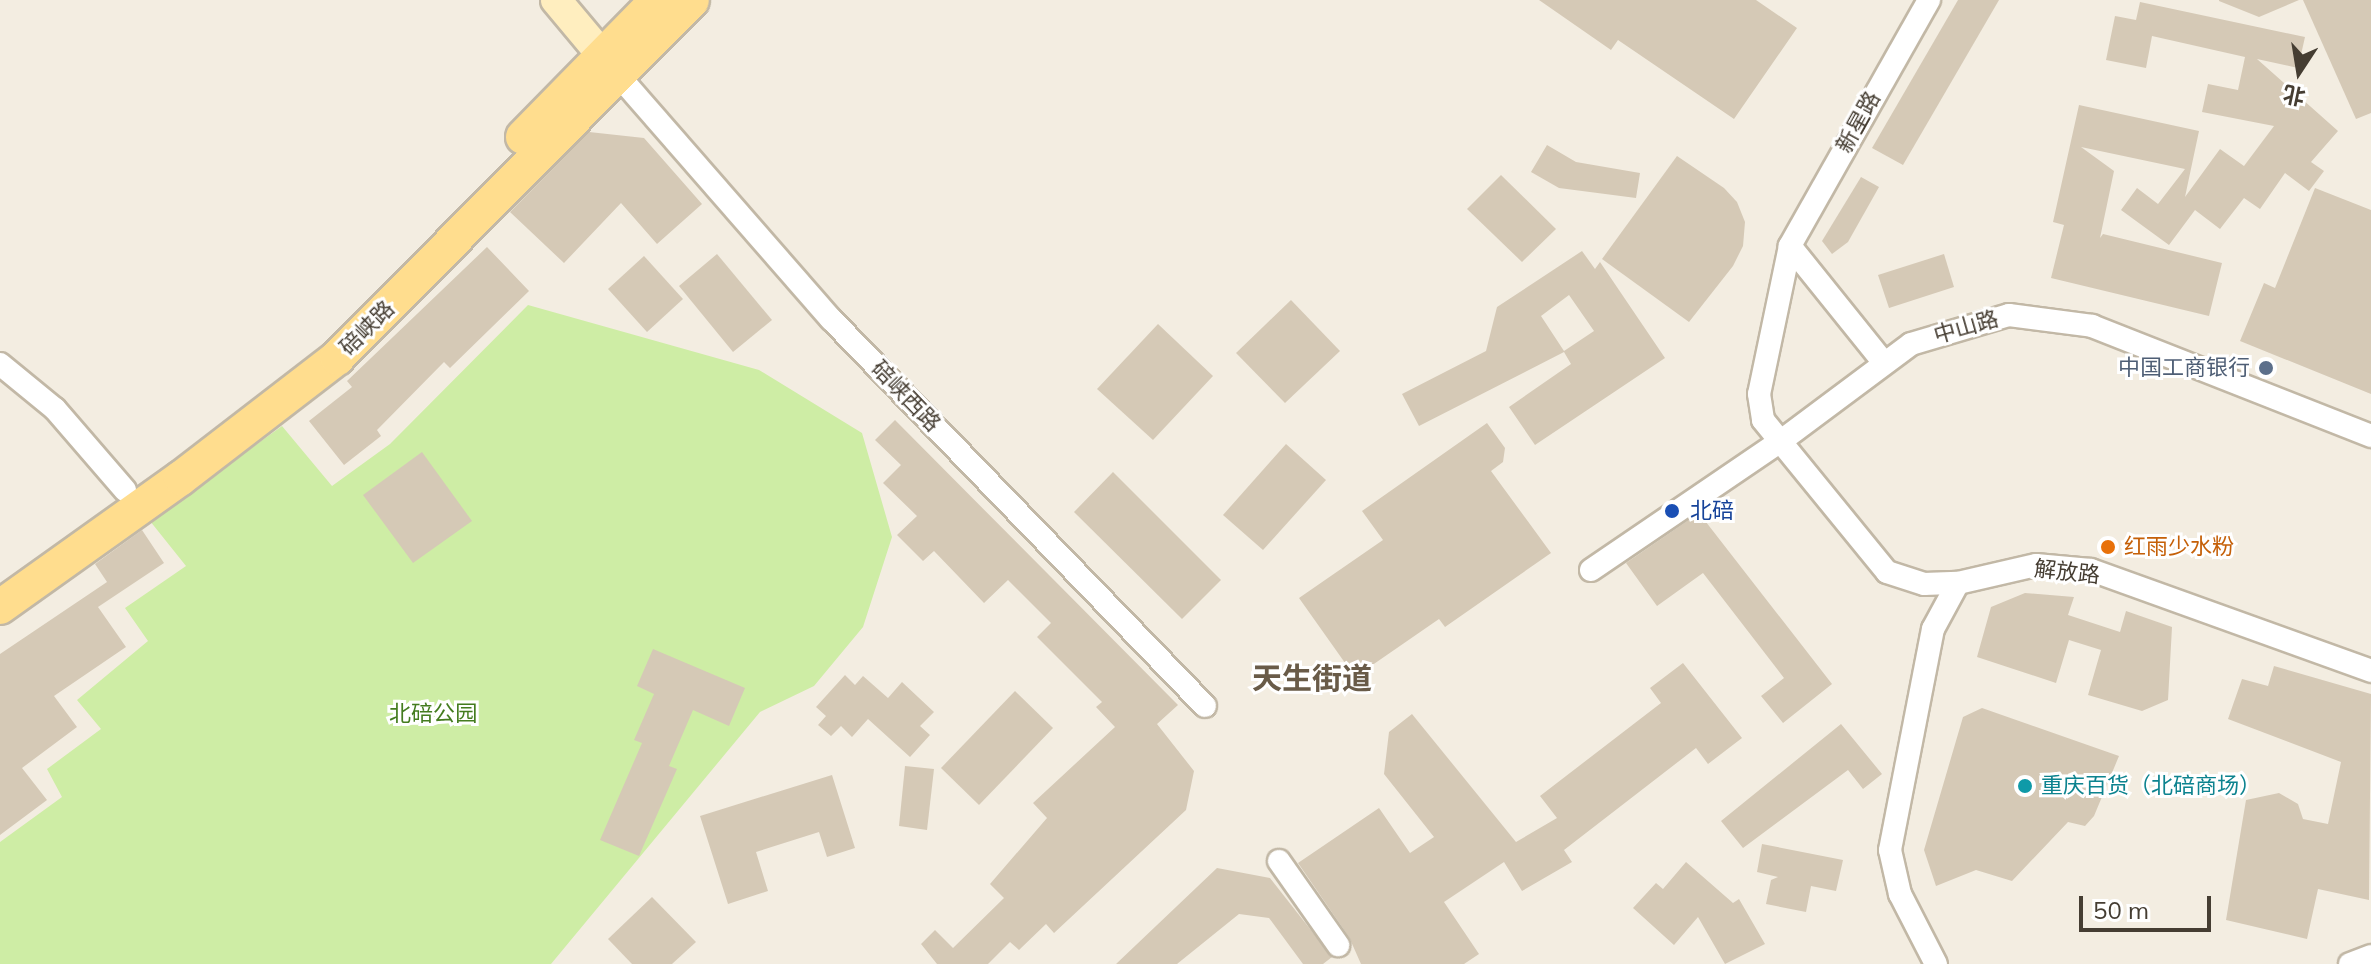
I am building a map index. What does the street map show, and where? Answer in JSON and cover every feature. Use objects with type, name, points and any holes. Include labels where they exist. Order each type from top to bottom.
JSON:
[{"type":"main road","name":"碚峡路","points":[[0,607],[181,478],[337,358],[610,65],[657,0]]},
{"type":"main road","name":"碚峡路","points":[[0,579],[321,348],[610,65],[692,0]]},
{"type":"street","points":[[556,0],[610,65]]},
{"type":"street","name":"新星路","points":[[1781,441],[1763,420],[1759,394],[1790,246],[1929,0]]},
{"type":"street","name":"碚峡西路","points":[[610,65],[831,319],[1205,706]]},
{"type":"street","points":[[1790,246],[1884,363]]},
{"type":"street","name":"中山路","points":[[1600,565],[1781,441],[1911,344],[1973,323],[2009,315],[2043,317],[2106,332],[2371,436]]},
{"type":"street","points":[[0,364],[55,409],[125,490]]},
{"type":"street","name":"解放路","points":[[1781,441],[1887,572],[1924,584],[1958,583],[2036,565],[2091,570],[2371,671]]},
{"type":"street","points":[[1936,964],[1900,894],[1890,850],[1933,629],[1958,583]]},
{"type":"street","points":[[1279,861],[1338,945]]},
{"type":"street","points":[[2350,964],[2371,956]]},
{"type":"green space","name":"北碚公园","points":[[528,305],[759,370],[862,433],[892,537],[863,627],[814,686],[760,712],[551,964],[0,964],[0,842],[62,797],[47,769],[101,729],[77,700],[148,641],[125,608],[186,566],[150,521],[282,426],[332,486],[390,444]]},
{"type":"building","points":[[1539,0],[1756,0],[1797,28],[1734,119],[1618,40],[1611,50]]},
{"type":"building","points":[[1958,0],[1999,0],[1903,165],[1872,148]]},
{"type":"building","points":[[2219,0],[2299,0],[2259,17],[2219,1]]},
{"type":"building","points":[[2303,0],[2371,0],[2371,113],[2356,119]]},
{"type":"building","points":[[2140,2],[2305,37],[2298,68],[2257,59],[2338,131],[2311,162],[2324,171],[2309,191],[2285,173],[2260,209],[2244,198],[2220,229],[2195,210],[2169,245],[2121,210],[2137,188],[2158,204],[2185,169],[2081,147],[2114,171],[2100,238],[2103,234],[2222,263],[2209,316],[2051,278],[2064,225],[2053,222],[2079,105],[2199,131],[2185,197],[2220,149],[2244,166],[2274,126],[2202,112],[2208,84],[2238,90],[2245,57],[2152,36],[2146,68],[2106,60],[2115,16],[2136,20]]},
{"type":"building","points":[[589,132],[644,138],[702,204],[657,244],[621,203],[564,263],[510,212]]},
{"type":"building","points":[[1547,145],[1576,162],[1640,173],[1636,198],[1559,188],[1531,172]]},
{"type":"building","points":[[1677,156],[1724,188],[1737,202],[1745,222],[1743,246],[1733,266],[1689,322],[1602,259]]},
{"type":"building","points":[[1501,175],[1556,229],[1522,262],[1467,209]]},
{"type":"building","points":[[1861,177],[1879,187],[1848,242],[1832,254],[1822,241]]},
{"type":"building","points":[[2315,188],[2371,210],[2371,394],[2240,341],[2264,283],[2275,288]]},
{"type":"building","points":[[487,247],[529,291],[450,368],[444,362],[377,430],[381,436],[344,465],[309,421],[352,387],[347,381]]},
{"type":"building","points":[[1582,251],[1595,269],[1600,262],[1665,358],[1535,445],[1509,407],[1571,364],[1564,352],[1419,426],[1402,394],[1486,351],[1497,307]],"holes":[[[1569,295],[1594,331],[1564,351],[1541,316]]]},
{"type":"building","points":[[717,254],[772,320],[733,352],[679,286]]},
{"type":"building","points":[[1944,254],[1954,287],[1889,308],[1878,275]]},
{"type":"building","points":[[644,256],[683,299],[647,332],[608,289]]},
{"type":"building","points":[[1291,300],[1340,351],[1285,403],[1236,353]]},
{"type":"building","points":[[1158,324],[1213,376],[1153,440],[1097,389]]},
{"type":"building","points":[[895,420],[1178,705],[1157,724],[1194,771],[1186,810],[1054,933],[1046,924],[1019,950],[1010,942],[988,964],[937,964],[921,944],[935,930],[953,948],[1004,898],[990,884],[1047,818],[1033,803],[1115,727],[1096,707],[1102,702],[1037,637],[1051,623],[1008,580],[984,603],[934,551],[923,561],[897,535],[917,516],[883,483],[901,465],[875,440]]},
{"type":"building","points":[[1487,423],[1505,448],[1503,462],[1491,471],[1551,553],[1445,627],[1439,619],[1355,677],[1299,598],[1383,540],[1362,511]]},
{"type":"building","points":[[1286,444],[1326,480],[1263,550],[1223,515]]},
{"type":"building","points":[[422,452],[472,521],[413,563],[363,495]]},
{"type":"building","points":[[1113,472],[1221,580],[1182,619],[1074,512]]},
{"type":"building","points":[[1699,513],[1832,684],[1783,723],[1761,696],[1784,678],[1703,573],[1657,606],[1626,563]]},
{"type":"building","points":[[142,530],[164,563],[98,607],[126,647],[54,696],[77,727],[22,768],[47,800],[0,835],[0,654],[107,582],[95,564]]},
{"type":"building","points":[[2025,593],[2074,597],[2068,615],[2120,632],[2126,611],[2172,627],[2168,700],[2142,711],[2088,695],[2101,650],[2069,640],[2056,683],[1977,657],[1991,607]]},
{"type":"building","points":[[653,649],[745,688],[729,726],[693,710],[669,766],[677,769],[639,856],[600,840],[642,743],[634,740],[654,694],[637,686]]},
{"type":"building","points":[[1683,663],[1742,738],[1708,764],[1696,748],[1564,850],[1572,862],[1522,891],[1504,862],[1444,902],[1479,954],[1464,964],[1361,964],[1349,937],[1298,863],[1379,808],[1410,853],[1434,837],[1384,774],[1389,732],[1412,714],[1516,842],[1557,818],[1540,796],[1661,703],[1650,688]]},
{"type":"building","points":[[2274,666],[2371,694],[2369,900],[2318,889],[2307,939],[2226,920],[2246,800],[2279,793],[2298,804],[2303,819],[2328,824],[2341,762],[2228,719],[2242,679],[2268,686]]},
{"type":"building","points":[[845,675],[855,685],[863,676],[888,698],[902,682],[934,712],[920,726],[930,735],[910,757],[868,719],[852,737],[841,726],[831,736],[818,725],[826,716],[816,707]]},
{"type":"building","points":[[1015,691],[1053,728],[979,805],[941,768]]},
{"type":"building","name":"重庆百货（北碚商场）","points":[[1982,708],[2119,756],[2094,816],[2085,826],[2068,822],[2012,881],[1976,870],[1936,886],[1924,850],[1963,717]]},
{"type":"building","points":[[1841,724],[1882,774],[1863,789],[1848,770],[1743,848],[1721,821]]},
{"type":"building","points":[[905,766],[934,769],[927,830],[899,826]]},
{"type":"building","points":[[832,775],[855,848],[827,857],[819,832],[756,852],[768,891],[728,904],[700,816]]},
{"type":"building","points":[[1762,844],[1843,860],[1836,891],[1811,886],[1806,912],[1766,904],[1771,880],[1778,877],[1757,872]]},
{"type":"building","points":[[1686,862],[1733,903],[1739,899],[1765,944],[1725,964],[1698,917],[1674,945],[1633,908],[1656,883],[1663,889]]},
{"type":"building","points":[[1217,868],[1270,878],[1332,957],[1323,964],[1303,964],[1269,918],[1239,914],[1177,964],[1116,964]]},
{"type":"building","points":[[652,897],[696,942],[672,964],[632,964],[608,939]]},
{"type":"place","name":"中国工商银行","points":[[2266,368]]},
{"type":"place","name":"北碚","points":[[1672,511]]},
{"type":"place","name":"红雨少水粉","points":[[2108,547]]},
{"type":"place","name":"重庆百货（北碚商场）","points":[[2025,786]]},
{"type":"district","name":"天生街道","points":[[1312,678]]}]
